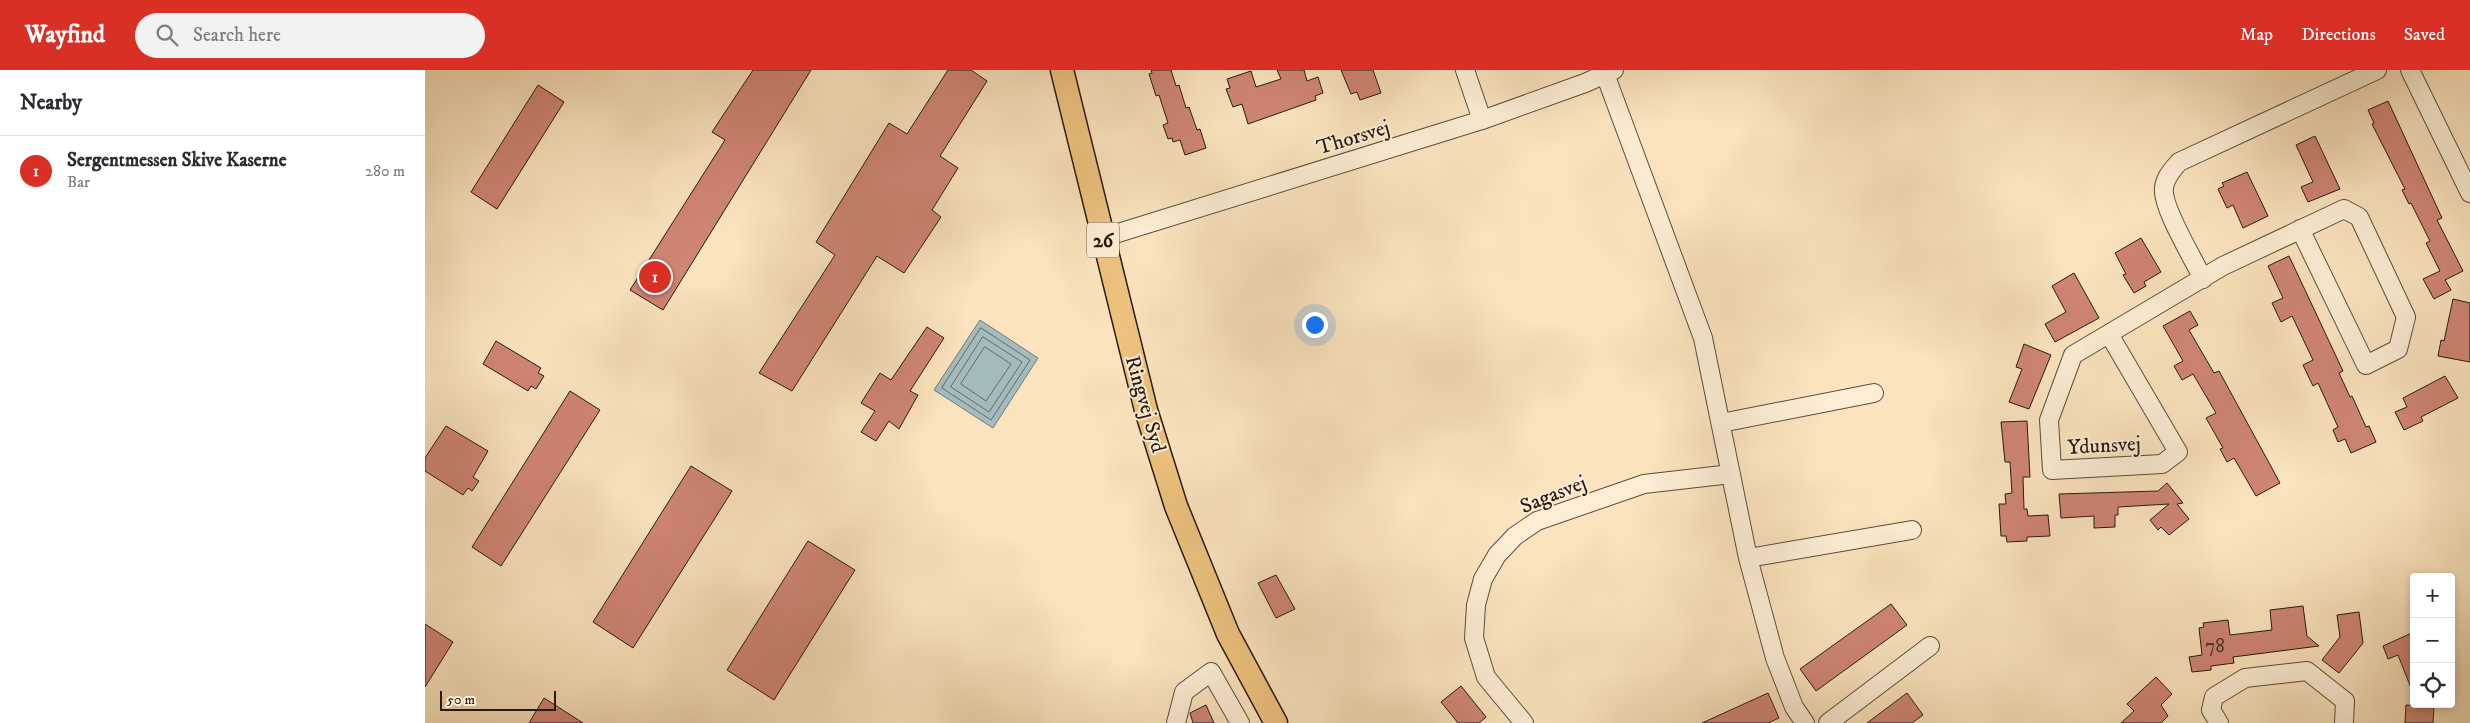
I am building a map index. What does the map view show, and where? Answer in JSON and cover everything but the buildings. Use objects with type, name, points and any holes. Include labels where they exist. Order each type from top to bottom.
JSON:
[{"type":"main road","name":"Ringvej Syd","points":[[1062,70],[1146,410],[1176,506],[1228,634],[1276,723]]},
{"type":"street","points":[[1465,70],[1482,120]]},
{"type":"street","points":[[2203,279],[2166,206],[2163,189],[2168,175],[2179,162],[2377,70]]},
{"type":"street","points":[[2410,70],[2470,193]]},
{"type":"street","name":"Thorsvej","points":[[1102,238],[1482,120],[1609,72]]},
{"type":"street","points":[[1609,72],[1703,338],[1748,558],[1775,658],[1794,707],[1805,723]]},
{"type":"street","name":"Ydunsvej","points":[[2109,334],[2178,452],[2162,464],[2052,470],[2049,420],[2073,355],[2223,266],[2300,229],[2344,209],[2359,217],[2406,317],[2399,349],[2366,365],[2300,229]]},
{"type":"street","points":[[1721,422],[1874,392]]},
{"type":"street","name":"Sagasvej","points":[[1524,723],[1486,677],[1475,638],[1476,604],[1483,579],[1497,555],[1515,536],[1537,521],[1644,484],[1731,474]]},
{"type":"street","points":[[1748,558],[1911,530]]},
{"type":"street","points":[[1828,723],[1930,646]]},
{"type":"street","points":[[2219,723],[2211,710],[2214,697],[2245,678],[2307,671],[2345,701],[2344,723]]},
{"type":"street","points":[[1175,723],[1184,692],[1211,672],[1240,723]]},
{"type":"water","points":[[980,320],[1038,358],[993,428],[934,390]]},
{"type":"place","name":"Sergentmessen Skive Kaserne","points":[[655,277]]}]
